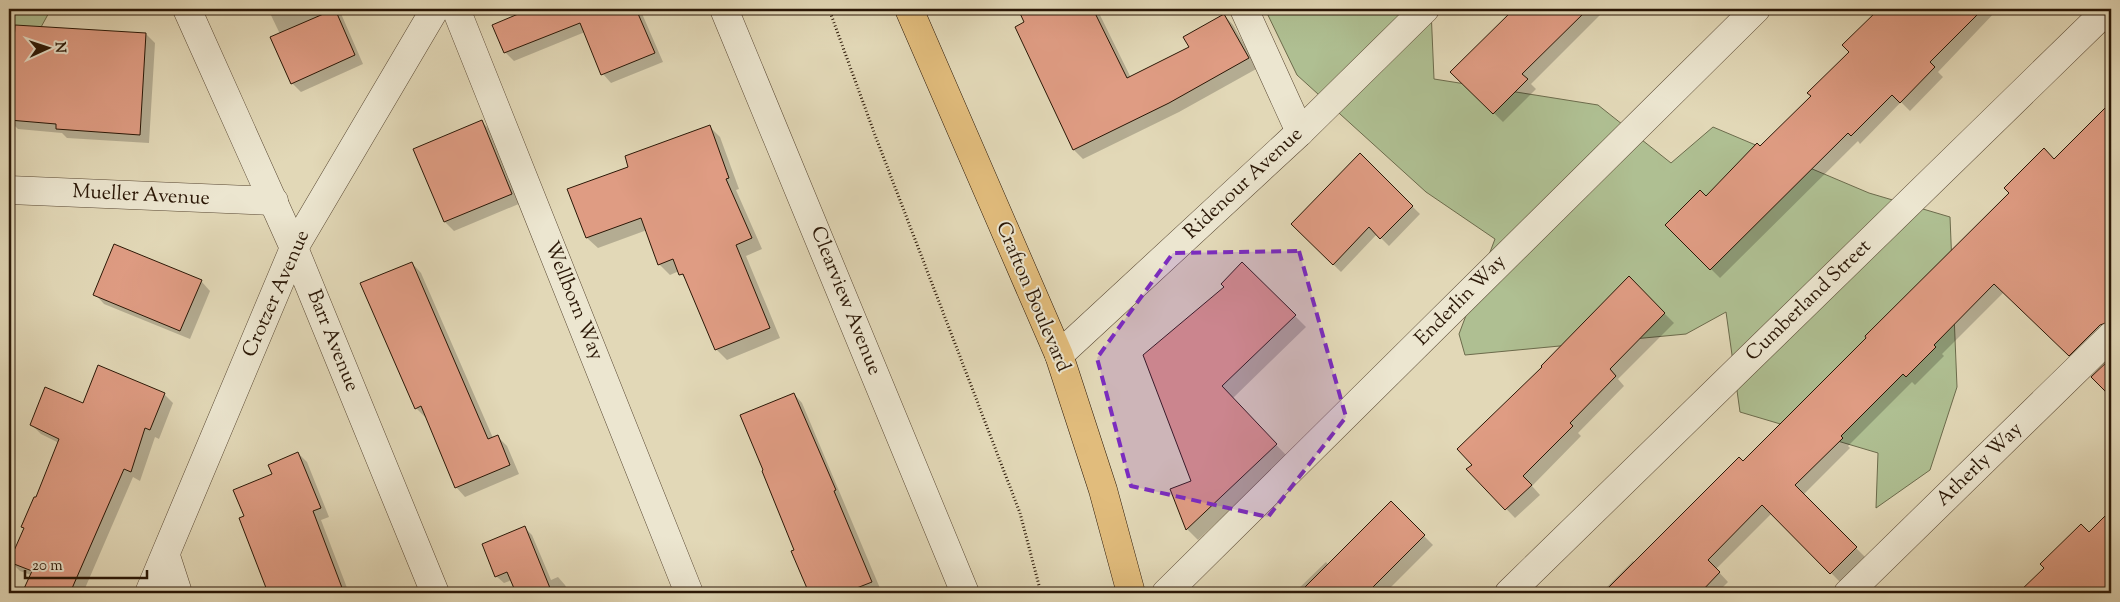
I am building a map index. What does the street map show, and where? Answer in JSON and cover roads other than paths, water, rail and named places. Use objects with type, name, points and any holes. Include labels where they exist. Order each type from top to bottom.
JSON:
[{"type":"main road","name":"Crafton Boulevard","points":[[909,9],[1059,355],[1103,490],[1131,593]]},
{"type":"street","name":"Barr Avenue","points":[[187,9],[294,248],[435,593]]},
{"type":"street","name":"Crotzer Avenue","points":[[149,593],[294,248],[435,9]]},
{"type":"street","name":"Wellborn Way","points":[[456,9],[689,593]]},
{"type":"street","name":"Clearview Avenue","points":[[724,9],[965,593]]},
{"type":"street","points":[[1244,9],[1300,132]]},
{"type":"street","name":"Ridenour Avenue","points":[[1059,355],[1300,132],[1425,9]]},
{"type":"street","name":"Enderlin Way","points":[[1166,593],[1756,9]]},
{"type":"street","name":"Cumberland Street","points":[[1509,593],[2108,9]]},
{"type":"street","name":"Mueller Avenue","points":[[9,190],[274,201]]},
{"type":"street","name":"Atherly Way","points":[[1848,593],[2111,336]]},
{"type":"street","points":[[166,556],[178,593]]}]
